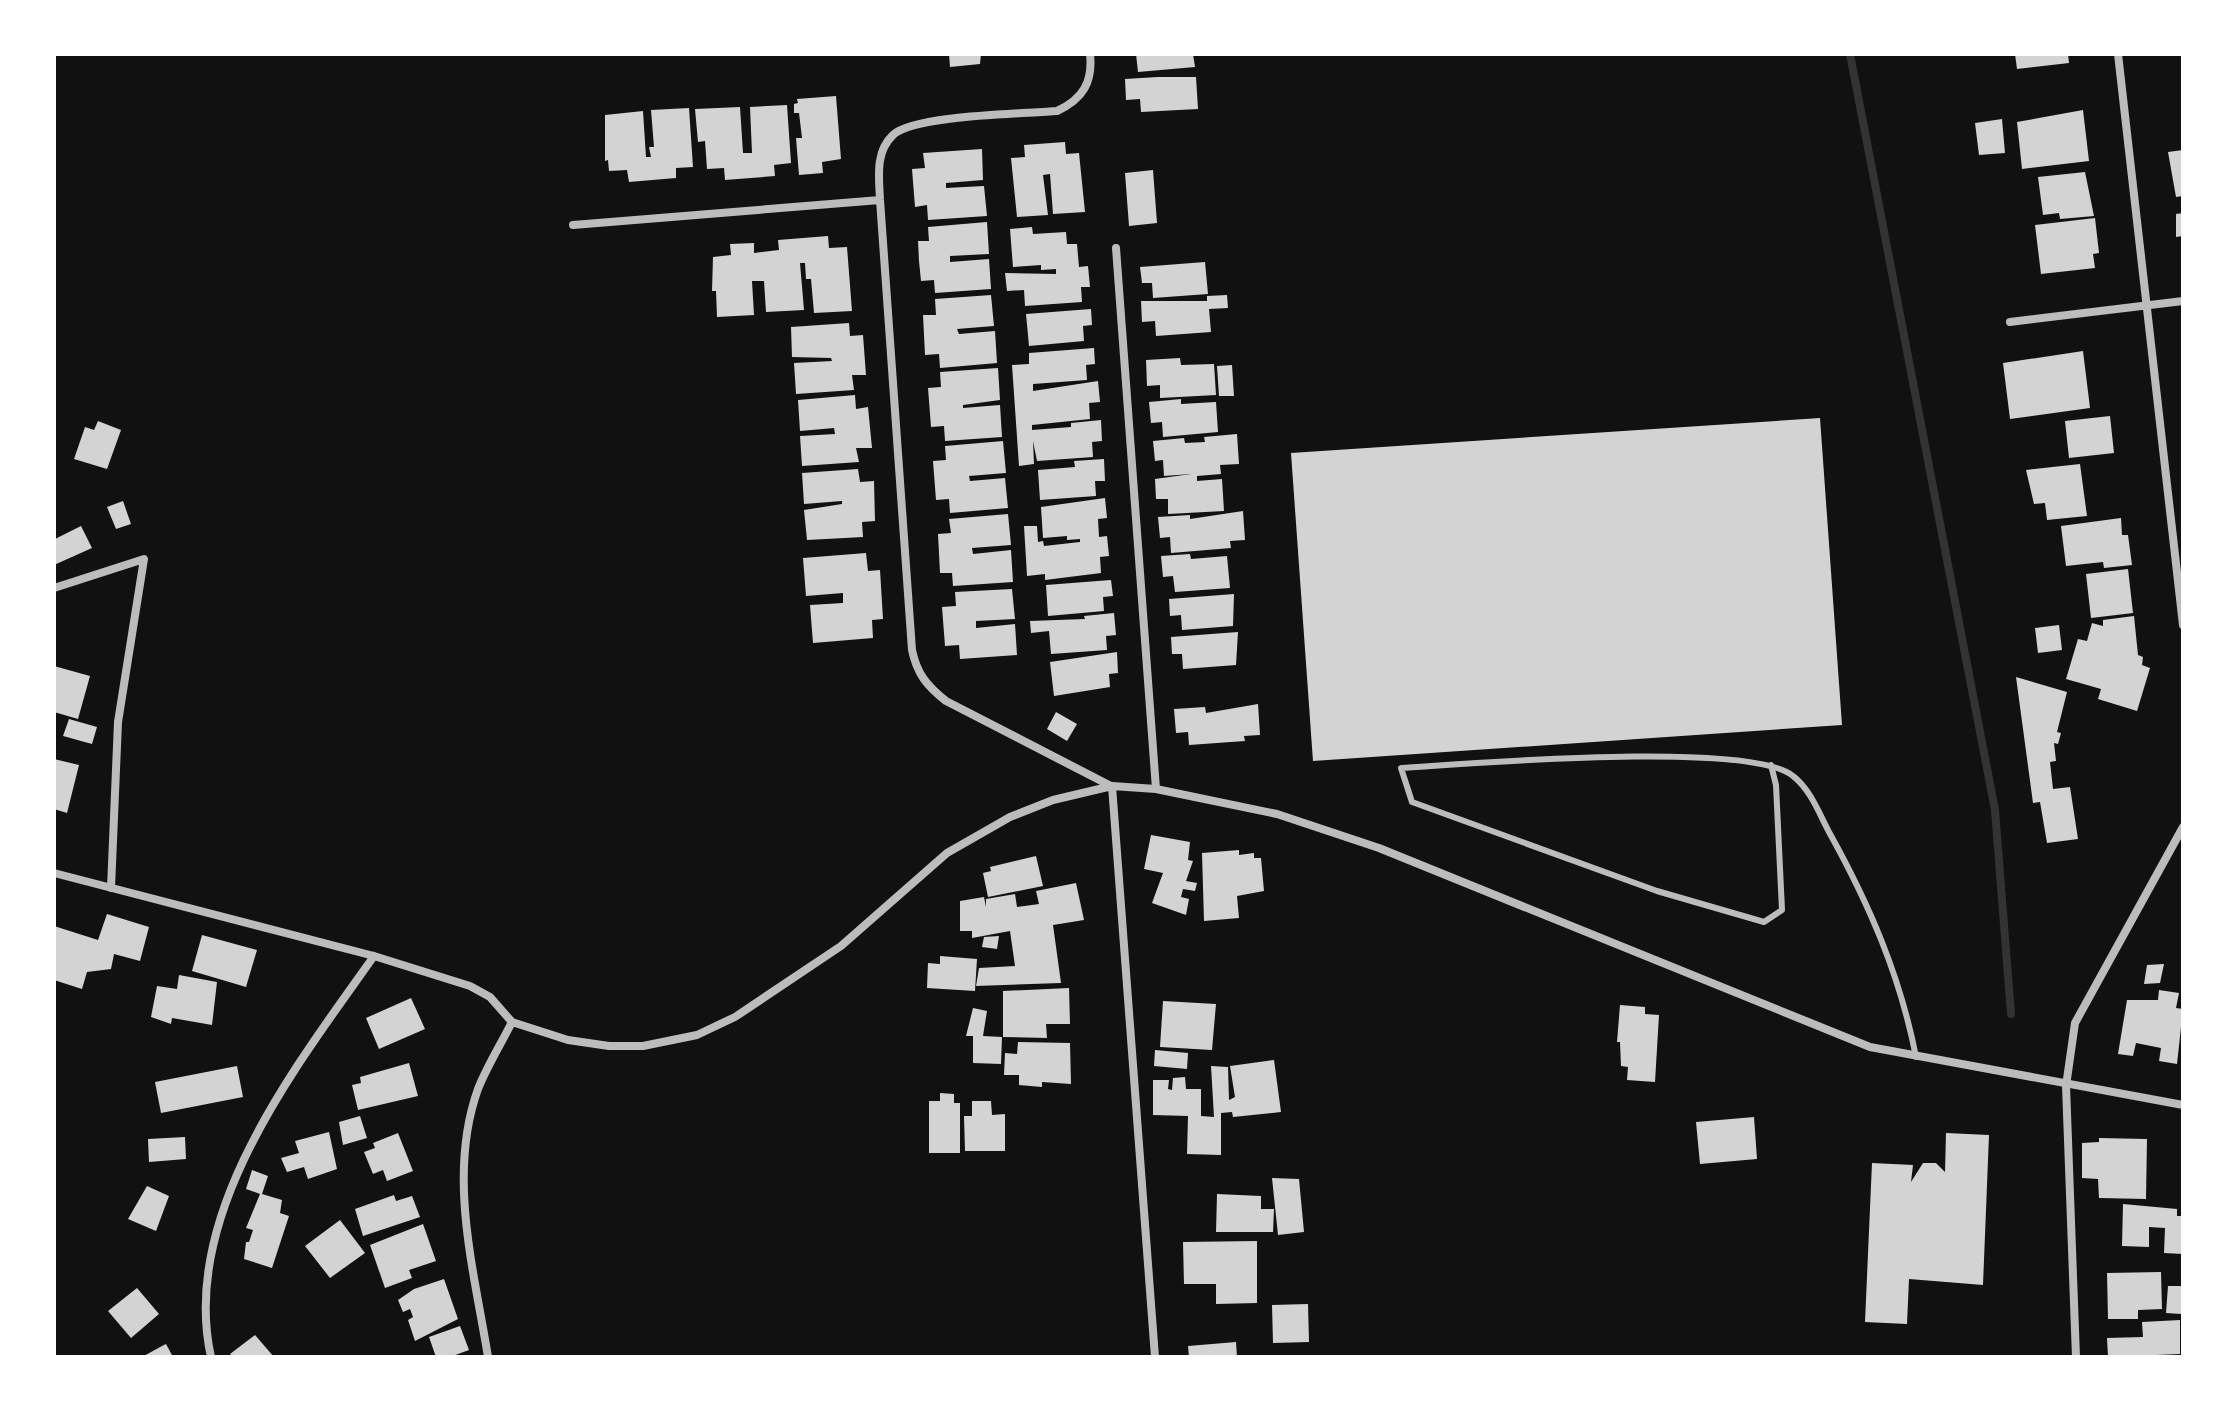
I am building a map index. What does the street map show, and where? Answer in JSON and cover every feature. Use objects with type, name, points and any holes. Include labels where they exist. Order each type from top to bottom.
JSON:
[{"type":"street","points":[[1090,54],[1092,71],[1085,90],[1074,103],[1057,111],[913,123],[892,135],[879,158],[880,200],[912,650],[917,671],[928,687],[946,701],[1112,786]]},
{"type":"street","points":[[2118,54],[2183,625]]},
{"type":"street","points":[[573,225],[880,200]]},
{"type":"street","points":[[1116,248],[1156,789]]},
{"type":"street","points":[[2010,322],[2183,301]]},
{"type":"street","points":[[54,588],[144,559],[118,722],[111,888]]},
{"type":"street","points":[[1112,786],[1155,1357]]},
{"type":"street","points":[[54,873],[374,956],[470,986],[490,997],[512,1022],[568,1040],[609,1046],[643,1046],[697,1035],[735,1017],[841,946],[947,853],[978,833],[1053,800],[1112,786],[1156,789],[1277,814],[1379,848],[1830,1034],[1916,1058],[2183,1105]]},
{"type":"street","points":[[2076,1357],[2066,1086],[2075,1023],[2183,827]]},
{"type":"street","points":[[211,1357],[206,1333],[206,1295],[213,1249],[228,1196],[286,1085],[374,956]]},
{"type":"street","points":[[488,1357],[467,1231],[463,1179],[467,1136],[478,1089],[512,1022]]},
{"type":"lane","points":[[1771,765],[1776,785],[1782,910],[1764,922],[1657,891],[1412,802],[1401,768],[1589,757],[1719,759],[1771,765],[1792,775],[1807,792],[1869,903],[1905,999],[1916,1058]]},
{"type":"building","points":[[949,54],[981,54],[980,64],[950,67]]},
{"type":"building","points":[[1136,54],[1193,54],[1195,67],[1138,72]]},
{"type":"building","points":[[2015,54],[2068,54],[2069,63],[2017,69]]},
{"type":"building","points":[[1196,77],[1198,109],[1141,112],[1140,99],[1126,100],[1125,79]]},
{"type":"building","points":[[836,96],[841,159],[822,162],[823,173],[799,175],[796,138],[802,138],[799,113],[794,113],[794,104],[798,103],[797,99]]},
{"type":"building","points":[[787,105],[791,163],[774,165],[775,176],[725,180],[724,168],[707,169],[705,141],[698,142],[695,109],[740,107],[743,153],[752,153],[750,107]]},
{"type":"building","points":[[689,108],[693,167],[676,168],[676,178],[629,182],[627,170],[609,171],[608,160],[605,161],[605,115],[643,111],[646,157],[651,157],[649,147],[654,147],[651,110]]},
{"type":"building","points":[[2083,110],[2089,161],[2022,169],[2017,122]]},
{"type":"building","points":[[2002,119],[2005,153],[1979,155],[1975,123]]},
{"type":"building","points":[[1065,142],[1066,154],[1079,153],[1085,212],[1053,214],[1050,174],[1043,175],[1048,215],[1017,217],[1011,158],[1025,157],[1024,145]]},
{"type":"building","points":[[982,149],[983,180],[946,183],[946,188],[984,186],[987,216],[928,220],[927,205],[915,207],[912,169],[925,168],[923,153]]},
{"type":"building","points":[[2183,150],[2183,196],[2176,197],[2168,152]]},
{"type":"building","points":[[1153,170],[1157,223],[1129,226],[1125,173]]},
{"type":"building","points":[[2085,172],[2094,216],[2060,219],[2059,213],[2043,215],[2038,177]]},
{"type":"building","points":[[2183,213],[2183,236],[2176,237],[2176,214]]},
{"type":"building","points":[[2095,218],[2099,253],[2093,254],[2095,268],[2041,274],[2035,225]]},
{"type":"building","points":[[987,222],[989,254],[950,256],[950,262],[989,259],[991,289],[935,293],[934,280],[921,281],[918,241],[929,241],[928,227]]},
{"type":"building","points":[[1032,227],[1033,234],[1066,232],[1067,244],[1077,244],[1079,267],[1088,266],[1090,287],[1081,287],[1082,302],[1025,306],[1024,290],[1007,291],[1005,273],[1056,274],[1056,269],[1041,270],[1041,265],[1013,267],[1010,229]]},
{"type":"building","points":[[828,236],[829,248],[847,247],[852,311],[814,313],[811,279],[806,279],[805,263],[800,263],[804,310],[766,312],[764,281],[752,281],[754,315],[717,317],[716,291],[712,291],[713,257],[731,255],[730,244],[754,243],[754,253],[779,250],[778,240]]},
{"type":"building","points":[[1205,262],[1208,294],[1153,298],[1152,283],[1142,283],[1140,267]]},
{"type":"building","points":[[991,295],[994,326],[957,329],[959,334],[995,331],[997,363],[940,368],[939,354],[925,355],[923,315],[936,315],[935,299]]},
{"type":"building","points":[[1227,295],[1228,308],[1209,309],[1211,332],[1156,336],[1155,321],[1142,322],[1141,301],[1207,301],[1207,296]]},
{"type":"building","points":[[1091,309],[1092,325],[1083,326],[1084,341],[1029,346],[1026,314]]},
{"type":"building","points":[[849,323],[850,336],[863,335],[866,375],[852,375],[854,390],[796,394],[794,363],[832,361],[831,358],[792,357],[791,327]]},
{"type":"building","points":[[1094,348],[1095,364],[1086,365],[1087,380],[1033,384],[1033,391],[1098,381],[1100,402],[1089,403],[1090,419],[1032,425],[1032,430],[1071,427],[1071,423],[1101,420],[1102,441],[1092,442],[1093,457],[1037,461],[1033,441],[1034,464],[1019,466],[1012,365],[1029,364],[1029,353]]},
{"type":"building","points":[[2083,351],[2090,408],[2010,419],[2003,363]]},
{"type":"building","points":[[1180,358],[1181,365],[1214,364],[1216,395],[1160,398],[1160,385],[1147,386],[1146,360]]},
{"type":"building","points":[[1232,365],[1234,396],[1219,396],[1217,366]]},
{"type":"building","points":[[998,368],[1000,400],[963,405],[963,408],[1000,405],[1002,437],[945,441],[944,426],[931,427],[928,388],[941,387],[940,372]]},
{"type":"building","points":[[855,395],[856,409],[868,407],[872,448],[856,448],[859,462],[802,466],[800,436],[835,434],[834,428],[800,431],[798,400]]},
{"type":"building","points":[[1181,399],[1181,404],[1216,402],[1218,432],[1163,437],[1162,422],[1151,423],[1149,402]]},
{"type":"building","points":[[2110,416],[2114,453],[2069,458],[2065,421]]},
{"type":"building","points":[[1820,418],[1842,725],[1313,761],[1291,453]]},
{"type":"building","points":[[98,421],[121,430],[107,469],[74,459],[85,427],[94,430]]},
{"type":"building","points":[[1237,434],[1239,464],[1220,465],[1221,474],[1197,476],[1197,481],[1222,479],[1224,511],[1168,514],[1168,499],[1156,499],[1155,479],[1191,474],[1164,476],[1163,460],[1155,461],[1153,441],[1184,438],[1185,443],[1205,442],[1204,437]]},
{"type":"building","points":[[1003,441],[1006,473],[969,476],[970,481],[1005,478],[1008,508],[950,513],[949,499],[936,500],[933,461],[946,460],[945,446]]},
{"type":"building","points":[[1104,459],[1105,481],[1095,481],[1096,496],[1040,500],[1038,470],[1075,467],[1074,461]]},
{"type":"building","points":[[2080,464],[2087,516],[2047,520],[2045,503],[2034,504],[2026,470]]},
{"type":"building","points":[[858,469],[860,482],[874,481],[875,521],[862,522],[863,537],[807,540],[804,510],[842,504],[842,501],[804,504],[802,473]]},
{"type":"building","points":[[1105,498],[1107,518],[1098,519],[1099,537],[1107,536],[1109,556],[1100,557],[1101,573],[1045,580],[1045,574],[1027,576],[1024,526],[1037,526],[1038,542],[1043,541],[1044,546],[1080,542],[1080,539],[1067,540],[1067,536],[1043,538],[1041,507]]},
{"type":"building","points":[[123,501],[131,524],[116,529],[107,507]]},
{"type":"building","points":[[1243,511],[1245,540],[1230,541],[1231,548],[1171,553],[1170,537],[1160,538],[1158,517],[1190,515],[1190,519]]},
{"type":"building","points":[[1008,514],[1011,545],[972,548],[973,554],[1011,550],[1013,582],[953,586],[952,573],[940,573],[938,534],[951,533],[949,519]]},
{"type":"building","points":[[2121,518],[2122,535],[2128,535],[2132,565],[2104,568],[2103,562],[2066,566],[2061,526]]},
{"type":"building","points":[[81,526],[92,548],[54,565],[55,539]]},
{"type":"building","points":[[866,553],[868,571],[880,570],[883,619],[872,620],[873,638],[813,643],[810,605],[843,603],[843,593],[806,596],[803,558]]},
{"type":"building","points":[[1190,554],[1191,559],[1227,556],[1230,588],[1175,592],[1173,576],[1163,577],[1161,556]]},
{"type":"building","points":[[2128,569],[2133,613],[2091,618],[2086,574]]},
{"type":"building","points":[[1111,580],[1113,596],[1103,597],[1104,611],[1048,616],[1046,585]]},
{"type":"building","points":[[1012,589],[1015,619],[976,621],[976,628],[1015,624],[1017,655],[960,659],[959,645],[945,646],[942,607],[956,606],[955,592]]},
{"type":"building","points":[[1234,594],[1233,626],[1182,630],[1181,615],[1170,616],[1169,599]]},
{"type":"building","points":[[1114,613],[1116,635],[1106,636],[1107,650],[1051,654],[1049,631],[1031,633],[1030,621],[1085,619],[1084,616]]},
{"type":"building","points":[[2134,616],[2138,655],[2143,657],[2142,665],[2150,668],[2137,711],[2098,699],[2101,689],[2066,679],[2078,639],[2087,641],[2092,623],[2103,626],[2103,620]]},
{"type":"building","points":[[2059,625],[2062,650],[2038,653],[2035,628]]},
{"type":"building","points":[[1238,632],[1236,665],[1183,669],[1182,654],[1172,654],[1171,637]]},
{"type":"building","points":[[1117,652],[1118,673],[1109,674],[1110,687],[1054,696],[1050,662]]},
{"type":"building","points":[[54,666],[90,676],[78,719],[54,712]]},
{"type":"building","points":[[2016,677],[2067,692],[2057,732],[2061,733],[2058,744],[2054,743],[2056,761],[2050,762],[2053,789],[2070,787],[2078,839],[2047,843],[2040,802],[2033,803]]},
{"type":"building","points":[[1258,704],[1260,735],[1244,736],[1245,741],[1189,745],[1188,732],[1176,733],[1174,709],[1205,707],[1206,713]]},
{"type":"building","points":[[1056,712],[1077,724],[1067,741],[1047,729]]},
{"type":"building","points":[[69,719],[97,727],[92,744],[63,736]]},
{"type":"building","points":[[54,759],[79,765],[67,813],[54,809]]},
{"type":"building","points":[[1151,835],[1190,842],[1188,860],[1193,861],[1186,881],[1197,883],[1195,891],[1183,889],[1181,897],[1189,899],[1186,915],[1152,903],[1163,873],[1144,869]]},
{"type":"building","points":[[1239,850],[1239,855],[1254,853],[1254,858],[1261,858],[1264,891],[1237,896],[1239,918],[1204,921],[1202,853]]},
{"type":"building","points":[[1036,856],[1043,886],[988,897],[983,873],[991,871],[990,867]]},
{"type":"building","points":[[1076,883],[1084,920],[1053,925],[1061,983],[976,986],[979,968],[1015,966],[1010,931],[972,938],[972,931],[960,931],[960,901],[984,897],[986,907],[986,899],[1015,894],[1017,907],[1039,904],[1036,891]]},
{"type":"building","points":[[107,914],[149,927],[140,961],[114,954],[111,969],[87,972],[82,989],[54,980],[54,926],[98,940]]},
{"type":"building","points":[[202,935],[257,950],[246,987],[192,971]]},
{"type":"building","points":[[999,936],[997,949],[982,947],[984,937]]},
{"type":"building","points":[[940,956],[977,959],[975,991],[927,988],[928,963],[940,964]]},
{"type":"building","points":[[2164,964],[2160,983],[2144,984],[2147,965]]},
{"type":"building","points":[[179,975],[217,982],[212,1025],[172,1018],[171,1024],[151,1017],[157,986],[177,989]]},
{"type":"building","points":[[1069,988],[1070,1024],[1046,1024],[1047,1038],[1003,1037],[1003,991]]},
{"type":"building","points":[[2159,990],[2179,993],[2176,1008],[2183,1009],[2177,1064],[2159,1061],[2161,1048],[2136,1043],[2133,1056],[2118,1054],[2127,1000],[2158,1000]]},
{"type":"building","points":[[411,998],[425,1029],[379,1049],[366,1018]]},
{"type":"building","points":[[1163,1001],[1216,1004],[1212,1050],[1160,1047]]},
{"type":"building","points":[[1620,1005],[1645,1007],[1645,1014],[1659,1015],[1655,1082],[1627,1080],[1628,1067],[1621,1066],[1620,1042],[1617,1042]]},
{"type":"building","points":[[973,1008],[987,1011],[983,1036],[1002,1037],[1001,1064],[973,1063],[973,1036],[966,1036]]},
{"type":"building","points":[[1018,1042],[1070,1043],[1071,1084],[1042,1082],[1042,1087],[1019,1085],[1019,1075],[1004,1075],[1005,1053],[1017,1054]]},
{"type":"building","points":[[1155,1050],[1188,1053],[1187,1069],[1154,1066]]},
{"type":"building","points":[[1274,1060],[1281,1112],[1233,1117],[1232,1112],[1221,1113],[1221,1155],[1187,1154],[1188,1116],[1153,1115],[1153,1080],[1169,1080],[1168,1089],[1172,1090],[1173,1078],[1185,1077],[1186,1089],[1201,1089],[1201,1116],[1214,1117],[1211,1066],[1228,1067],[1229,1100],[1235,1097],[1230,1066]]},
{"type":"building","points":[[409,1063],[418,1096],[358,1110],[352,1085],[361,1083],[360,1077]]},
{"type":"building","points":[[237,1066],[243,1097],[161,1113],[155,1082]]},
{"type":"building","points":[[940,1093],[954,1094],[954,1103],[960,1103],[960,1153],[929,1153],[929,1101],[940,1101]]},
{"type":"building","points":[[972,1101],[991,1101],[992,1115],[1005,1114],[1005,1151],[965,1151],[964,1116],[972,1116]]},
{"type":"building","points":[[360,1116],[367,1138],[343,1145],[339,1122]]},
{"type":"building","points":[[1754,1117],[1757,1159],[1700,1164],[1696,1122]]},
{"type":"building","points":[[329,1132],[337,1169],[308,1179],[304,1167],[287,1172],[281,1158],[299,1153],[295,1141]]},
{"type":"building","points":[[398,1133],[413,1171],[387,1181],[383,1170],[373,1174],[364,1152],[375,1148],[373,1143]]},
{"type":"building","points":[[1946,1133],[1989,1135],[1983,1285],[1909,1279],[1907,1324],[1865,1322],[1872,1163],[1913,1165],[1911,1182],[1923,1163],[1936,1163],[1945,1172]]},
{"type":"building","points":[[185,1137],[186,1159],[149,1162],[148,1139]]},
{"type":"building","points":[[2099,1138],[2147,1139],[2146,1199],[2099,1198],[2098,1179],[2082,1178],[2082,1143],[2099,1142]]},
{"type":"building","points":[[252,1170],[268,1176],[262,1194],[282,1200],[280,1213],[289,1216],[272,1268],[244,1259],[246,1242],[249,1242],[253,1230],[246,1228],[260,1194],[246,1189]]},
{"type":"building","points":[[1272,1178],[1299,1179],[1304,1232],[1278,1235]]},
{"type":"building","points":[[147,1186],[169,1196],[156,1231],[128,1219]]},
{"type":"building","points":[[1217,1194],[1261,1196],[1261,1209],[1274,1209],[1273,1232],[1216,1232]]},
{"type":"building","points":[[394,1195],[396,1201],[412,1196],[420,1217],[363,1236],[355,1209]]},
{"type":"building","points":[[2123,1204],[2177,1209],[2177,1216],[2183,1216],[2183,1254],[2164,1253],[2165,1228],[2149,1227],[2149,1247],[2122,1246]]},
{"type":"building","points":[[340,1220],[365,1253],[330,1278],[305,1246]]},
{"type":"building","points":[[423,1224],[436,1261],[409,1270],[412,1278],[385,1288],[370,1245]]},
{"type":"building","points":[[1257,1241],[1257,1303],[1216,1304],[1216,1284],[1184,1284],[1183,1242]]},
{"type":"building","points":[[2161,1272],[2162,1309],[2138,1310],[2138,1319],[2108,1319],[2107,1273]]},
{"type":"building","points":[[444,1279],[458,1319],[415,1341],[408,1320],[413,1317],[410,1309],[403,1312],[398,1300],[414,1289]]},
{"type":"building","points":[[2168,1286],[2182,1286],[2181,1314],[2166,1313]]},
{"type":"building","points":[[137,1288],[159,1314],[131,1338],[108,1311]]},
{"type":"building","points":[[1308,1304],[1309,1342],[1273,1343],[1272,1305]]},
{"type":"building","points":[[2180,1320],[2180,1354],[2108,1357],[2107,1338],[2143,1337],[2142,1322]]},
{"type":"building","points":[[460,1326],[469,1350],[450,1357],[436,1357],[429,1337]]},
{"type":"building","points":[[255,1335],[274,1357],[233,1357],[230,1354]]},
{"type":"building","points":[[1236,1342],[1237,1357],[1189,1357],[1188,1346]]},
{"type":"building","points":[[166,1344],[173,1357],[142,1357],[162,1346]]},
{"type":"waterway","points":[[1850,54],[1995,810],[2011,1014]]}]
